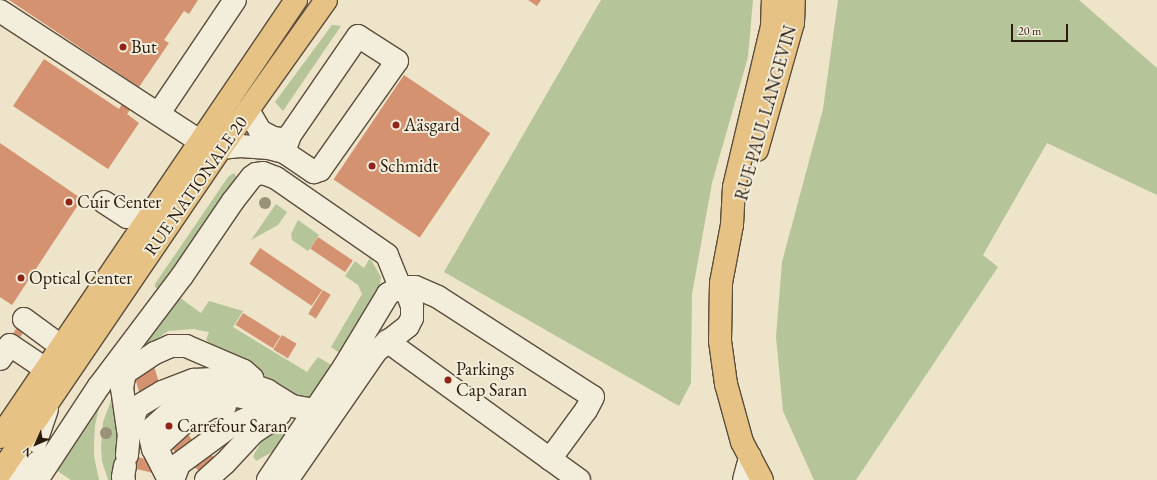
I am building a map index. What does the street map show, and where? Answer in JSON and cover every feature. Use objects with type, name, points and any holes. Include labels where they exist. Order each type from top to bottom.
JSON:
[{"type":"main road","name":"RUE NATIONALE 20","points":[[0,473],[51,398],[211,145],[296,0]]},
{"type":"main road","name":"RUE NATIONALE 20","points":[[0,437],[47,370],[150,214],[211,145],[248,110],[326,0]]},
{"type":"main road","name":"RUE PAUL LANGEVIN","points":[[762,480],[742,442],[726,384],[720,341],[721,283],[732,225],[734,187],[772,26],[773,0]]},
{"type":"main road","name":"RUE PAUL LANGEVIN","points":[[732,225],[747,183],[776,88],[793,23],[794,0]]},
{"type":"lane","points":[[159,113],[235,0]]},
{"type":"lane","points":[[0,12],[211,145],[269,148],[285,146],[358,36],[397,61],[320,170],[314,172],[285,146],[260,131],[248,110]]},
{"type":"lane","points":[[37,480],[100,386],[182,276],[233,201],[252,177],[256,174],[263,173],[276,178],[387,255],[400,287],[408,295],[411,301],[412,318],[408,326],[377,350],[287,480]]},
{"type":"lane","points":[[104,202],[127,217],[150,214]]},
{"type":"lane","points":[[268,480],[344,367],[388,294],[400,287],[415,287],[438,297],[593,397],[586,410],[550,459]]},
{"type":"lane","points":[[24,319],[62,347]]},
{"type":"lane","points":[[387,341],[579,480]]},
{"type":"lane","points":[[0,359],[10,344],[47,370]]},
{"type":"lane","points":[[126,467],[129,422],[122,388],[125,373],[155,353],[171,346],[186,346],[268,391],[292,406],[312,415]]},
{"type":"lane","points":[[129,422],[137,407],[162,392],[194,380],[238,375]]},
{"type":"lane","points":[[171,480],[153,450],[149,431],[176,407],[201,398],[228,395],[249,398],[271,413]]},
{"type":"lane","points":[[13,480],[33,450],[51,398]]},
{"type":"lane","points":[[171,480],[167,469],[166,455],[190,435],[232,416],[271,413],[312,415]]},
{"type":"lane","points":[[187,480],[187,477],[211,453],[255,422],[271,413]]},
{"type":"lane","points":[[206,480],[225,463],[271,413]]},
{"type":"lane","points":[[744,480],[750,458]]},
{"type":"green space","points":[[601,0],[753,0],[748,57],[712,183],[692,294],[691,383],[679,406],[444,272]]},
{"type":"green space","points":[[838,0],[1079,0],[1157,68],[1157,195],[1047,143],[983,255],[998,267],[856,480],[814,480],[783,411],[776,337],[782,262],[823,109]]},
{"type":"green space","points":[[332,25],[341,26],[283,111],[275,102]]},
{"type":"green space","points":[[234,173],[240,181],[163,293],[155,287],[155,284],[228,177]]},
{"type":"green space","points":[[276,204],[287,212],[278,225],[251,240]]},
{"type":"green space","points":[[298,220],[319,235],[308,251],[292,240],[291,234]]},
{"type":"green space","points":[[370,258],[381,277],[379,291],[341,354],[331,347],[362,294],[358,285],[345,276],[355,261],[364,268]]},
{"type":"green space","points":[[175,294],[201,313],[209,301],[243,311],[233,327],[307,372],[318,357],[333,366],[307,401],[294,402],[206,340],[209,332],[193,329],[168,331],[123,365]]},
{"type":"green space","points":[[123,365],[126,439],[118,480],[108,480],[102,461],[101,447],[103,422],[112,398],[107,387]]},
{"type":"green space","points":[[102,395],[95,425],[94,444],[94,456],[99,480],[71,480],[56,470]]},
{"type":"green space","points":[[290,426],[274,451],[256,461],[253,456],[267,433]]},
{"type":"building","name":"But","points":[[9,0],[198,0],[189,14],[184,11],[164,40],[169,43],[139,87]]},
{"type":"building","points":[[528,0],[541,0],[537,6]]},
{"type":"building","points":[[44,59],[119,109],[122,104],[130,110],[127,114],[139,123],[108,169],[13,106]]},
{"type":"building","points":[[404,75],[490,133],[420,238],[334,179]]},
{"type":"building","points":[[0,143],[82,199],[12,305],[0,297]]},
{"type":"building","points":[[318,237],[353,260],[345,272],[310,249]]},
{"type":"building","points":[[260,248],[322,290],[312,306],[249,264]]},
{"type":"building","points":[[323,290],[331,295],[316,319],[308,314]]},
{"type":"building","points":[[243,313],[280,336],[273,348],[236,325]]},
{"type":"building","points":[[17,327],[24,331],[20,337],[14,333]]},
{"type":"building","points":[[282,335],[297,344],[288,358],[273,350]]},
{"type":"building","points":[[148,347],[165,402],[195,444],[233,470],[211,480],[175,452],[144,409],[130,360]]},
{"type":"building","points":[[122,453],[155,461],[152,473],[119,465]]},
{"type":"place","name":"But","points":[[123,47]]},
{"type":"place","name":"Aäsgard","points":[[396,125]]},
{"type":"place","name":"Schmidt","points":[[372,166]]},
{"type":"place","name":"Cuir Center","points":[[69,202]]},
{"type":"place","name":"Optical Center","points":[[21,278]]},
{"type":"place","name":"Parkings Cap Saran","points":[[448,380]]},
{"type":"place","name":"Carrefour Saran","points":[[169,426]]}]
